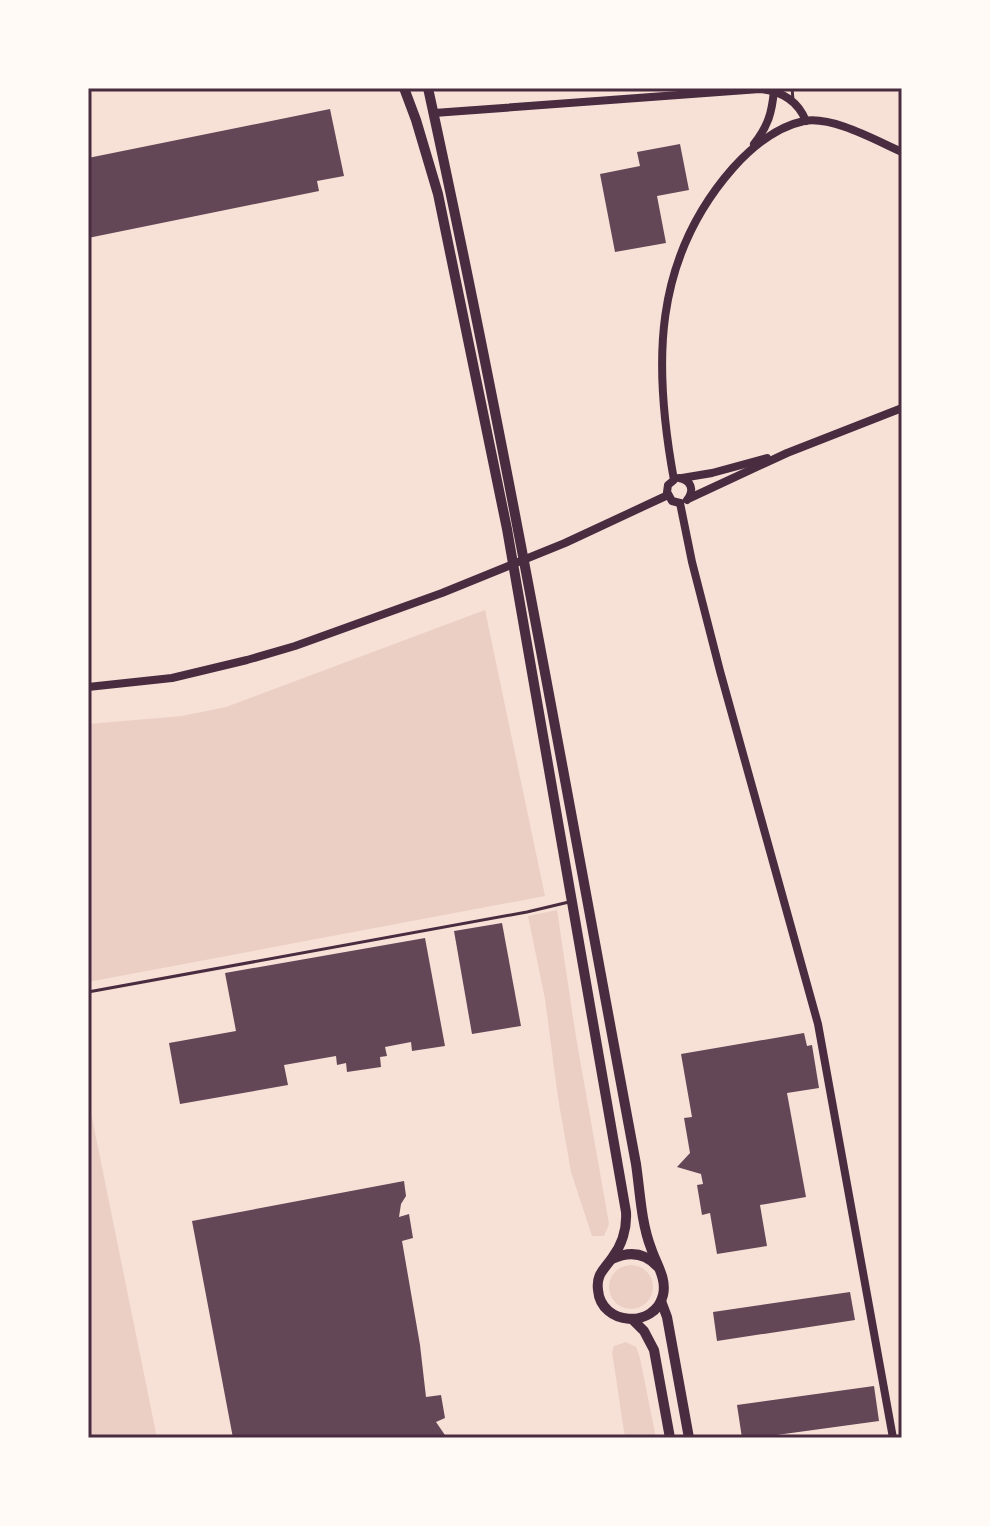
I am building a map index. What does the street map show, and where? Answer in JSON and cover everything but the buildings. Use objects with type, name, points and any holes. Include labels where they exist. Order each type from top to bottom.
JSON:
[{"type":"main road","points":[[404,88],[438,194],[534,649],[636,1164],[647,1237],[664,1284],[661,1301],[650,1314],[633,1320]]},
{"type":"main road","points":[[428,88],[518,523],[572,902],[626,1212],[625,1232],[612,1259]]},
{"type":"main road","points":[[659,1268],[642,1255],[622,1254],[604,1267],[598,1289],[603,1305],[616,1316],[633,1320],[644,1331],[654,1350],[670,1438]]},
{"type":"main road","points":[[661,1301],[667,1317],[689,1438]]},
{"type":"street","points":[[678,479],[662,401],[662,341],[666,305],[675,270],[692,230],[707,202],[760,136],[772,112],[774,90]]},
{"type":"street","points":[[434,113],[774,90],[793,100],[806,121]]},
{"type":"street","points":[[750,150],[778,132],[806,121],[844,127],[902,152]]},
{"type":"street","points":[[787,453],[678,479],[668,485],[668,495],[672,501],[680,503],[787,453],[902,408]]},
{"type":"street","points":[[678,479],[691,486],[690,498]]},
{"type":"street","points":[[88,687],[172,678],[295,646],[511,565],[668,495]]},
{"type":"street","points":[[680,503],[728,700],[818,1024],[893,1438]]},
{"type":"lane","points":[[792,88],[793,100]]},
{"type":"lane","points":[[88,992],[572,902]]},
{"type":"shaded area","points":[[485,610],[545,896],[88,982],[88,724],[182,716],[226,707]]},
{"type":"shaded area","points":[[557,910],[609,1224],[604,1236],[592,1236],[571,1172],[545,999],[528,916]]},
{"type":"shaded area","points":[[88,1098],[157,1438],[88,1438]]},
{"type":"shaded area","points":[[631,1265],[647,1271],[653,1287],[647,1303],[631,1309],[615,1303],[609,1287],[615,1271]]},
{"type":"shaded area","points":[[626,1342],[636,1347],[640,1358],[656,1438],[625,1438],[612,1352],[614,1346]]}]
